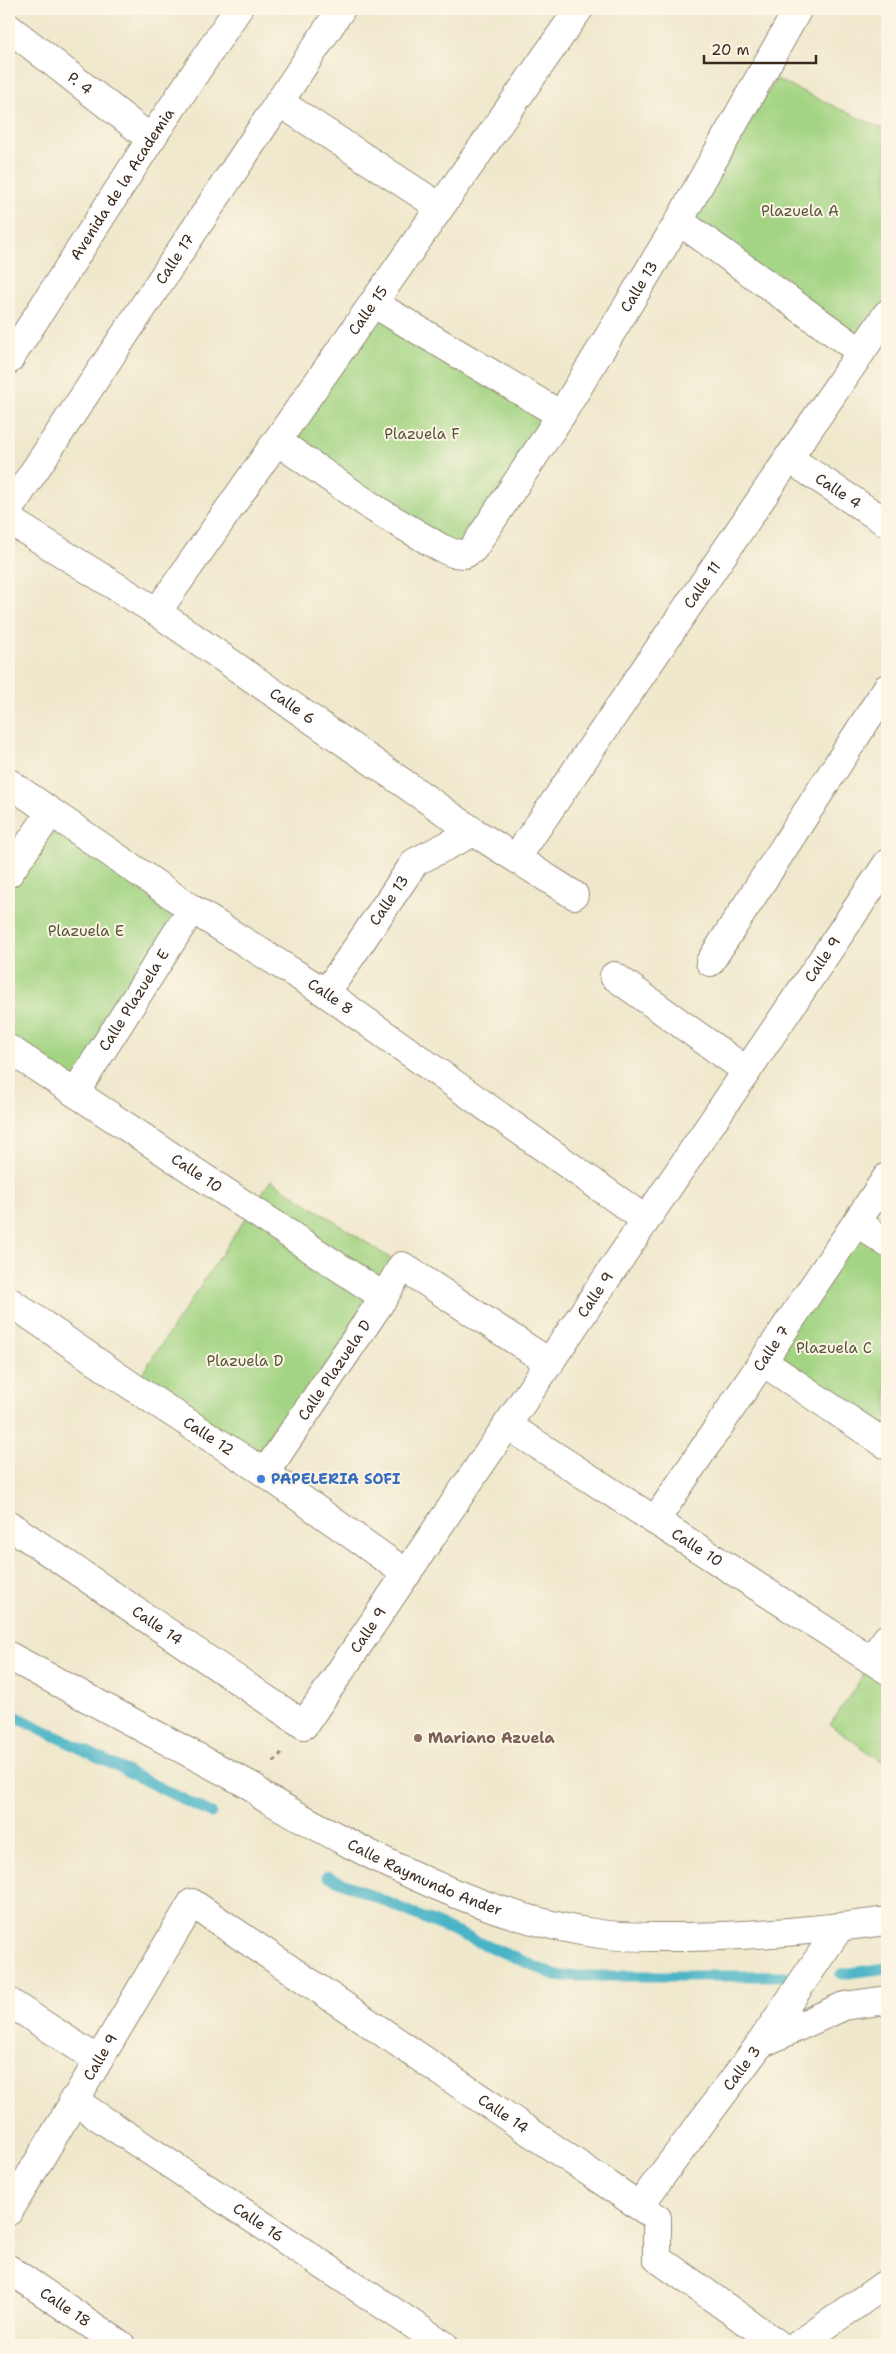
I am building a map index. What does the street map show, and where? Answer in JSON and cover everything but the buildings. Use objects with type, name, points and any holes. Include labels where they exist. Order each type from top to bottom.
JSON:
[{"type":"street","name":"Avenida de la Academia","points":[[9,360],[151,139],[238,9]]},
{"type":"street","name":"Calle 17","points":[[9,509],[340,9]]},
{"type":"street","name":"Calle 15","points":[[157,612],[579,9]]},
{"type":"street","name":"Calle 13","points":[[277,441],[375,509],[441,548],[452,553],[465,554],[480,542],[561,415],[679,220],[798,9]]},
{"type":"street","name":"P. 4","points":[[9,28],[151,139]]},
{"type":"street","points":[[279,102],[440,207]]},
{"type":"street","points":[[679,220],[861,352]]},
{"type":"street","points":[[373,303],[561,415]]},
{"type":"street","name":"Calle 11","points":[[517,857],[887,314]]},
{"type":"street","name":"Calle 4","points":[[788,458],[887,523]]},
{"type":"street","name":"Calle 6","points":[[9,520],[157,612],[474,832],[517,857],[574,895]]},
{"type":"street","points":[[710,962],[887,688]]},
{"type":"street","name":"Calle 8","points":[[9,783],[192,908],[326,994],[646,1220]]},
{"type":"street","points":[[9,873],[51,812]]},
{"type":"street","name":"Calle 13","points":[[326,994],[416,862],[474,832]]},
{"type":"street","name":"Calle 9","points":[[304,1725],[887,864]]},
{"type":"street","name":"Calle Plazuela E","points":[[75,1093],[192,908]]},
{"type":"street","points":[[614,976],[747,1071]]},
{"type":"street","name":"Calle 10","points":[[9,1049],[384,1297]]},
{"type":"street","name":"Calle 7","points":[[655,1521],[887,1177]]},
{"type":"street","points":[[857,1222],[887,1243]]},
{"type":"street","name":"Calle Plazuela D","points":[[265,1473],[384,1297],[402,1266],[550,1363]]},
{"type":"street","name":"Calle 12","points":[[9,1301],[148,1397],[265,1473],[407,1574]]},
{"type":"street","points":[[762,1362],[887,1445]]},
{"type":"street","name":"Calle 10","points":[[507,1425],[879,1665]]},
{"type":"street","name":"Calle 14","points":[[9,1525],[304,1725]]},
{"type":"street","points":[[879,1665],[887,1638]]},
{"type":"street","name":"Calle Raymundo Ander","points":[[9,1656],[253,1787],[262,1796],[332,1835],[442,1888],[498,1911],[557,1926],[601,1934],[649,1937],[749,1936],[840,1927],[887,1920]]},
{"type":"street","name":"Calle 9","points":[[9,2210],[192,1903]]},
{"type":"street","name":"Calle 14","points":[[192,1903],[657,2218],[657,2258],[779,2345]]},
{"type":"street","name":"Calle 3","points":[[639,2206],[760,2044],[840,1927]]},
{"type":"street","points":[[760,2044],[844,2006],[887,2000]]},
{"type":"street","points":[[9,2002],[98,2060]]},
{"type":"street","name":"Calle 16","points":[[73,2100],[444,2345]]},
{"type":"street","name":"Calle 18","points":[[9,2269],[121,2345]]},
{"type":"street","points":[[798,2345],[887,2283]]},
{"type":"path","points":[[253,1787],[304,1725]]},
{"type":"green space","name":"Plazuela A","points":[[776,79],[887,131],[887,314],[861,352],[682,239]]},
{"type":"green space","name":"Plazuela F","points":[[373,303],[561,415],[465,554],[277,441]]},
{"type":"green space","name":"Plazuela E","points":[[51,812],[192,909],[75,1093],[9,1049],[9,873]]},
{"type":"green space","name":"Plazuela D","points":[[271,1180],[402,1266],[265,1473],[133,1387]]},
{"type":"green space","name":"Plazuela C","points":[[857,1222],[887,1243],[887,1445],[763,1362]]},
{"type":"green space","points":[[870,1665],[887,1676],[887,1765],[830,1725]]},
{"type":"waterway","points":[[9,1713],[211,1813]]},
{"type":"waterway","points":[[327,1876],[557,1976],[784,1976]]},
{"type":"waterway","points":[[841,1974],[887,1968]]},
{"type":"place","name":"PAPELERIA SOFI","points":[[261,1479]]},
{"type":"place","name":"Mariano Azuela","points":[[418,1738]]}]
